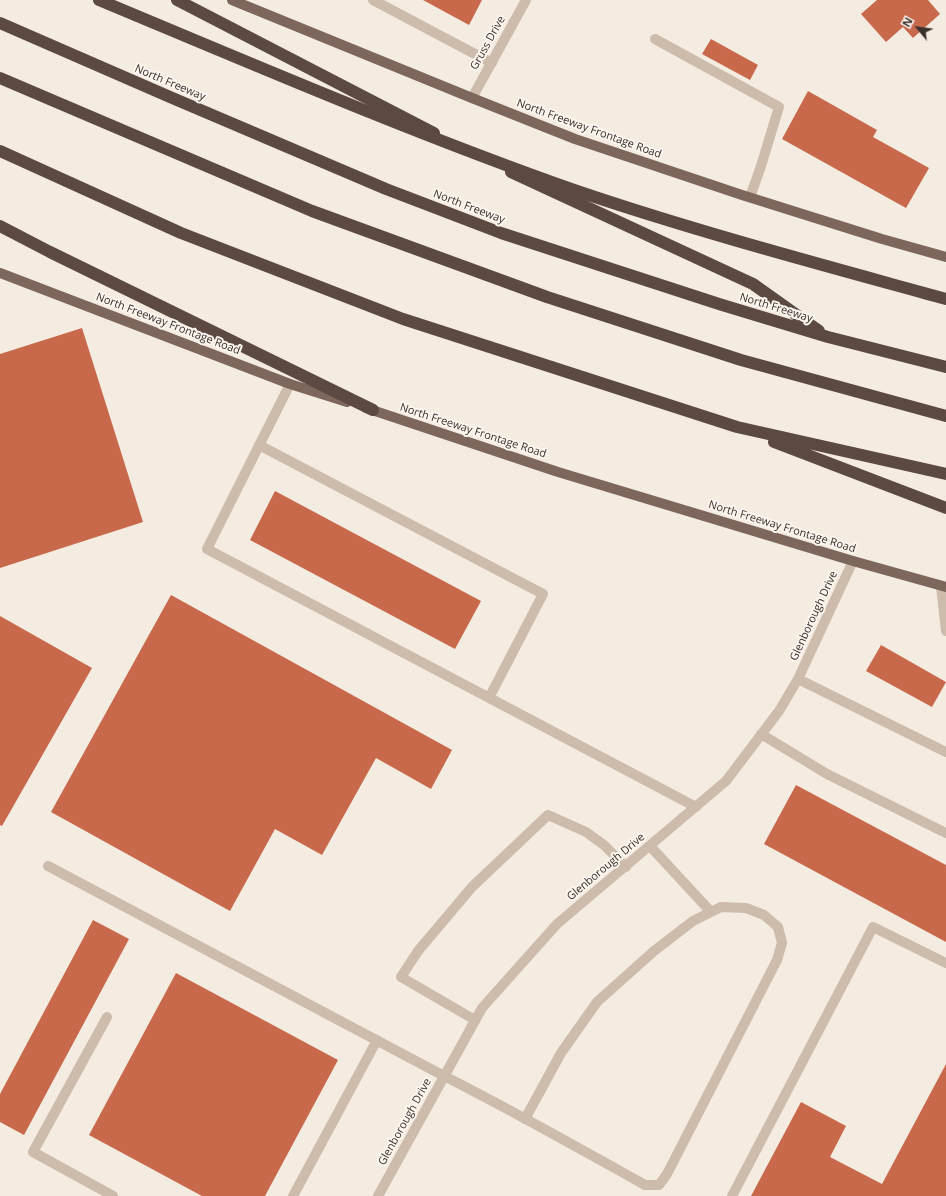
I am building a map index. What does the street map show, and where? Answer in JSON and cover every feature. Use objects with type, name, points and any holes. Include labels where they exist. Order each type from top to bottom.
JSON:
[{"type":"highway","points":[[99,0],[436,139],[579,191],[689,226],[946,299]]},
{"type":"highway","points":[[177,0],[504,169],[753,284],[828,337]]},
{"type":"highway","name":"North Freeway","points":[[0,23],[170,98],[386,189],[501,233],[719,304],[828,337],[946,367]]},
{"type":"highway","points":[[0,78],[312,211],[547,297],[741,360],[946,416]]},
{"type":"highway","points":[[0,151],[180,233],[403,319],[737,427],[946,508]]},
{"type":"highway","points":[[0,226],[373,410]]},
{"type":"highway","points":[[737,427],[946,474]]},
{"type":"main road","name":"North Freeway Frontage Road","points":[[232,0],[575,139],[882,239],[946,257]]},
{"type":"main road","name":"North Freeway Frontage Road","points":[[0,273],[290,384],[558,472],[943,587]]},
{"type":"street","points":[[373,0],[492,63]]},
{"type":"street","name":"Gruss Drive","points":[[472,98],[526,0]]},
{"type":"street","points":[[655,40],[779,107],[750,197]]},
{"type":"street","points":[[290,384],[207,549],[696,807]]},
{"type":"street","points":[[259,445],[543,594],[489,698]]},
{"type":"street","name":"Glenborough Drive","points":[[378,1196],[482,1008],[557,924],[726,781],[779,711],[798,679],[853,561]]},
{"type":"street","points":[[943,587],[946,631]]},
{"type":"street","points":[[798,679],[946,752]]},
{"type":"street","points":[[761,734],[827,774],[946,833]]},
{"type":"street","points":[[475,1020],[400,977],[418,951],[472,887],[548,815],[586,832],[604,845],[626,867]]},
{"type":"street","points":[[650,846],[711,912]]},
{"type":"street","points":[[48,866],[478,1093],[525,1119],[645,1184],[659,1185],[666,1174],[778,960],[782,943],[778,927],[764,915],[746,908],[721,907],[693,921],[654,951],[597,1002],[561,1053],[525,1119]]},
{"type":"street","points":[[732,1196],[873,927],[946,964]]},
{"type":"street","points":[[107,1017],[33,1152],[113,1196]]},
{"type":"street","points":[[293,1196],[377,1040]]},
{"type":"building","points":[[423,0],[482,0],[469,25]]},
{"type":"building","points":[[877,0],[928,0],[940,14],[913,38],[903,27],[886,42],[861,14]]},
{"type":"building","points":[[711,39],[758,65],[750,80],[702,54]]},
{"type":"building","points":[[808,91],[877,130],[873,137],[929,168],[906,208],[782,139]]},
{"type":"building","points":[[82,328],[143,522],[0,568],[0,354]]},
{"type":"building","points":[[275,491],[481,601],[455,649],[250,540]]},
{"type":"building","points":[[171,595],[452,750],[431,789],[376,758],[322,855],[275,829],[230,911],[51,812]]},
{"type":"building","points":[[0,616],[92,668],[2,826],[0,825]]},
{"type":"building","points":[[881,645],[946,682],[932,707],[866,671]]},
{"type":"building","points":[[796,785],[946,865],[946,942],[764,844]]},
{"type":"building","points":[[93,920],[129,939],[24,1135],[0,1122],[0,1094]]},
{"type":"building","points":[[176,973],[338,1060],[265,1196],[202,1196],[89,1135]]},
{"type":"building","points":[[946,1064],[946,1196],[751,1196],[801,1102],[846,1126],[830,1157],[882,1184]]}]
